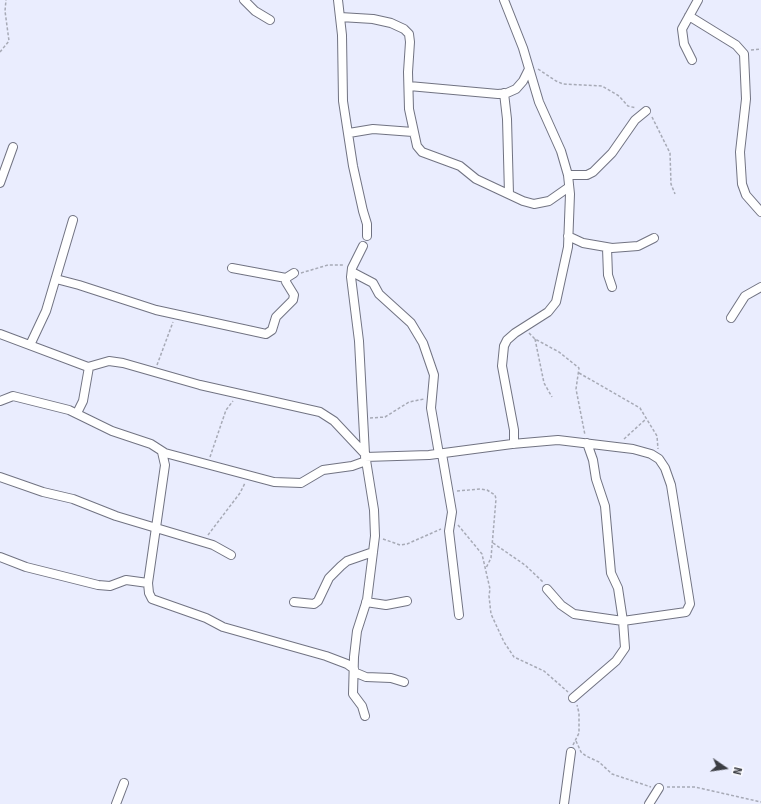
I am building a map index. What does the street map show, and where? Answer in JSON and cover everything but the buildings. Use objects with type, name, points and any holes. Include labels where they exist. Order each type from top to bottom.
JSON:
[{"type":"street","points":[[244,0],[255,11],[270,20]]},
{"type":"street","points":[[338,0],[343,101],[357,188],[368,224],[367,236]]},
{"type":"street","points":[[504,0],[523,48],[533,68],[539,102],[560,151],[568,175],[569,187],[568,236],[564,270],[556,302],[548,312],[507,340],[502,354],[502,366],[514,430],[514,444]]},
{"type":"street","points":[[692,60],[681,36],[682,30],[698,0]]},
{"type":"street","points":[[689,16],[736,46],[744,54],[746,99],[740,152],[742,184],[746,195],[761,212]]},
{"type":"street","points":[[340,17],[373,19],[391,23],[404,29],[409,34],[409,109],[417,146],[422,152],[460,166],[476,179],[523,201],[542,204],[569,187]]},
{"type":"street","points":[[409,86],[504,93],[516,89],[533,68]]},
{"type":"street","points":[[504,93],[507,120],[509,194]]},
{"type":"street","points":[[568,175],[587,175],[593,172],[612,153],[635,120],[646,110]]},
{"type":"street","points":[[349,133],[373,129],[413,132]]},
{"type":"street","points":[[0,183],[13,147]]},
{"type":"street","points":[[30,345],[46,311],[73,220]]},
{"type":"street","points":[[568,236],[583,244],[608,248],[638,246],[654,238]]},
{"type":"street","points":[[364,246],[353,268],[352,288],[359,341],[365,457],[373,497],[373,552],[366,602],[357,631],[353,694],[362,706],[365,716]]},
{"type":"street","points":[[608,248],[608,275],[612,287]]},
{"type":"street","points":[[232,268],[286,278],[294,273]]},
{"type":"street","points":[[353,268],[373,283],[380,294],[411,323],[423,343],[432,365],[434,381],[431,408],[449,492],[451,561],[459,616]]},
{"type":"street","points":[[56,279],[156,310],[263,333],[270,333],[276,317],[293,300],[294,295],[286,282],[286,278]]},
{"type":"street","points":[[731,318],[745,296],[761,287]]},
{"type":"street","points":[[0,334],[89,367],[109,361],[240,394],[320,412],[327,416],[365,457]]},
{"type":"street","points":[[77,412],[83,401],[89,367]]},
{"type":"street","points":[[0,401],[14,396],[77,412],[112,431],[151,444],[162,452],[264,481],[295,484],[308,480],[323,470],[352,466],[365,457],[440,454],[514,444],[558,440],[633,449],[651,454],[659,459],[665,468],[671,485],[690,604],[686,612],[623,621],[574,614],[561,605],[547,589]]},
{"type":"street","points":[[573,698],[620,655],[625,648],[618,588],[611,573],[605,506],[587,443]]},
{"type":"street","points":[[162,452],[164,465],[148,582],[149,593],[152,598],[229,628],[339,660],[366,677],[391,678],[404,682]]},
{"type":"street","points":[[0,477],[43,492],[73,499],[116,516],[222,549],[231,555]]},
{"type":"street","points":[[294,602],[314,604],[318,601],[329,578],[341,566],[347,561],[373,552]]},
{"type":"street","points":[[0,557],[26,567],[98,585],[110,586],[126,580],[148,582]]},
{"type":"street","points":[[366,602],[386,605],[407,601]]},
{"type":"street","points":[[564,804],[571,752]]},
{"type":"street","points":[[116,804],[124,783]]},
{"type":"street","points":[[649,804],[659,788]]},
{"type":"path","points":[[0,52],[9,41],[5,11],[6,0]]},
{"type":"path","points":[[533,68],[563,84],[602,86],[619,96],[628,106],[646,110],[650,114],[670,153],[671,184],[675,194]]},
{"type":"path","points":[[294,273],[305,273],[328,265],[353,268]]},
{"type":"path","points":[[154,372],[175,314]]},
{"type":"path","points":[[526,328],[535,340],[544,383],[552,397]]},
{"type":"path","points":[[535,340],[559,352],[577,365],[579,373],[576,389],[587,443]]},
{"type":"path","points":[[579,373],[640,408],[657,436],[659,459]]},
{"type":"path","points":[[208,464],[226,410],[240,394]]},
{"type":"path","points":[[362,419],[385,417],[409,402],[432,398]]},
{"type":"path","points":[[615,448],[646,419]]},
{"type":"path","points":[[200,542],[217,525],[240,493],[247,476]]},
{"type":"path","points":[[449,492],[480,489],[495,495],[496,500],[491,558],[486,568]]},
{"type":"path","points":[[374,536],[400,546],[421,539],[450,521],[462,529],[482,554],[490,589],[489,596],[491,614],[504,642],[514,656],[553,677],[573,698],[579,714],[579,733],[573,744],[571,752]]},
{"type":"path","points":[[492,542],[531,569],[540,578],[547,589]]}]
